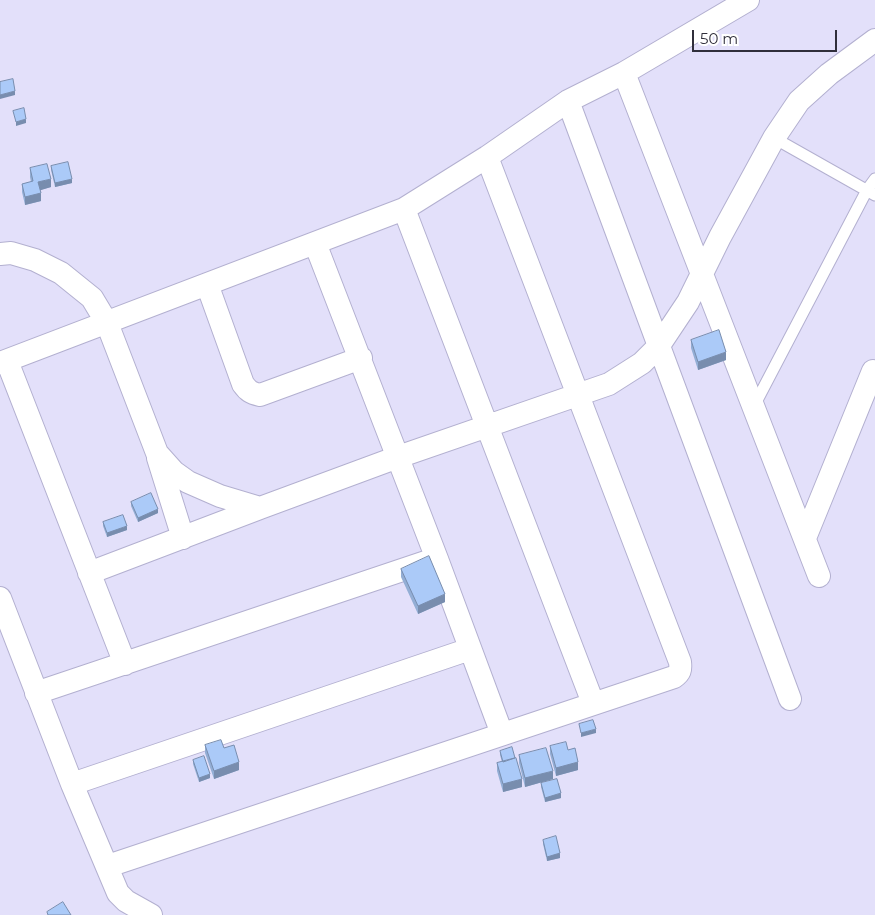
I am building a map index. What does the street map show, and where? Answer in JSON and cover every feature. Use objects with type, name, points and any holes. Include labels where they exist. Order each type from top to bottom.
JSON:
[{"type":"street","points":[[124,664],[4,362],[404,209],[487,157],[568,101],[624,73],[748,0]]},
{"type":"street","points":[[89,573],[398,457],[609,384],[642,362],[658,347],[688,302],[702,272],[774,138],[799,101],[828,74],[875,40]]},
{"type":"street","points":[[624,73],[819,576]]},
{"type":"street","points":[[568,101],[790,699]]},
{"type":"street","points":[[108,866],[678,675],[681,669],[680,662],[487,157]]},
{"type":"street","points":[[404,209],[593,703]]},
{"type":"street","points":[[316,243],[437,558],[502,734]]},
{"type":"street","points":[[0,254],[11,253],[35,260],[60,274],[92,298],[107,323],[157,453],[183,538]]},
{"type":"street","points":[[206,284],[244,384],[247,390],[253,394],[260,394],[361,358]]},
{"type":"street","points":[[805,538],[874,369]]},
{"type":"street","points":[[157,453],[174,472],[188,482],[220,496],[260,508]]},
{"type":"street","points":[[36,694],[437,558]]},
{"type":"street","points":[[0,598],[36,694],[118,893],[126,901],[151,915]]},
{"type":"street","points":[[72,784],[470,649]]},
{"type":"lane","points":[[774,138],[871,192]]},
{"type":"lane","points":[[754,406],[871,192],[875,179]]},
{"type":"building","points":[[13,79],[15,91],[0,95],[0,82]]},
{"type":"building","points":[[24,108],[26,119],[16,122],[13,111]]},
{"type":"building","points":[[68,162],[72,179],[55,183],[51,166]]},
{"type":"building","points":[[47,164],[51,179],[38,182],[41,193],[25,197],[22,184],[33,181],[30,168]]},
{"type":"building","points":[[719,330],[726,352],[698,362],[691,340]]},
{"type":"building","points":[[151,493],[158,509],[138,518],[131,502]]},
{"type":"building","points":[[123,515],[127,526],[107,533],[103,522]]},
{"type":"building","points":[[429,556],[445,594],[418,606],[401,569]]},
{"type":"building","points":[[593,720],[596,729],[581,733],[579,724]]},
{"type":"building","points":[[221,740],[224,748],[234,745],[239,762],[214,771],[205,745]]},
{"type":"building","points":[[566,742],[568,750],[575,748],[578,762],[556,768],[550,746]]},
{"type":"building","points":[[512,747],[515,758],[503,762],[500,751]]},
{"type":"building","points":[[546,748],[553,771],[525,778],[519,755]]},
{"type":"building","points":[[204,756],[210,774],[199,778],[193,760]]},
{"type":"building","points":[[516,758],[522,779],[503,784],[497,763]]},
{"type":"building","points":[[557,779],[561,793],[545,798],[541,783]]},
{"type":"building","points":[[556,836],[560,853],[547,857],[543,840]]},
{"type":"building","points":[[63,902],[71,915],[48,915],[47,912]]}]
